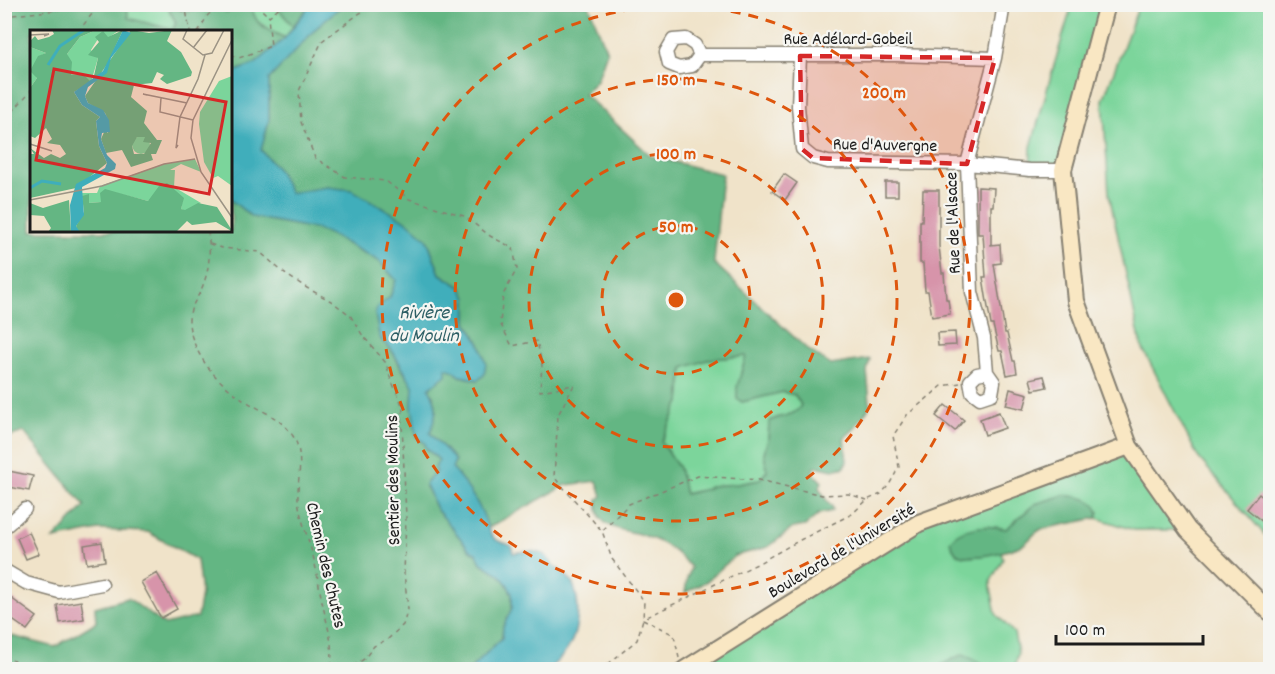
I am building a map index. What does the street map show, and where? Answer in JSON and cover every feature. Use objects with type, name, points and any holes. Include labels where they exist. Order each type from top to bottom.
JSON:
[{"type":"main road","points":[[1107,4],[1063,170],[1076,301],[1129,446],[1188,530],[1270,612]]},
{"type":"main road","name":"Boulevard de l'Université","points":[[681,664],[919,524],[1129,446]]},
{"type":"street","name":"Rue de l'Alsace","points":[[970,381],[972,392],[980,398],[992,394],[994,382],[987,372],[984,338],[972,292],[967,164],[995,58],[1004,4]]},
{"type":"street","name":"Rue Adélard-Gobeil","points":[[700,55],[896,55],[995,58]]},
{"type":"street","name":"Rue d'Auvergne","points":[[800,56],[798,106],[802,149],[813,158],[828,162],[967,164],[1029,170],[1063,170]]},
{"type":"street","points":[[970,381],[976,374],[987,372]]},
{"type":"street","points":[[4,528],[25,509]]},
{"type":"street","points":[[4,570],[26,584],[59,592],[102,584]]},
{"type":"path","points":[[4,16],[136,4]]},
{"type":"path","points":[[155,4],[168,5],[186,12]]},
{"type":"path","points":[[185,4],[190,30]]},
{"type":"path","points":[[199,30],[208,15],[222,4]]},
{"type":"path","points":[[232,55],[239,58],[271,46],[268,17],[256,4]]},
{"type":"path","points":[[268,17],[283,4]]},
{"type":"path","points":[[378,4],[322,41],[300,91],[301,122],[315,158],[345,177],[386,181],[409,199],[464,216],[490,236],[513,248],[517,269],[503,295],[500,322],[512,346],[537,341],[542,365],[540,391],[574,385],[558,415],[554,477],[602,531],[612,559],[644,601],[643,619],[636,640],[601,669]]},
{"type":"path","points":[[80,30],[96,8]]},
{"type":"path","points":[[4,92],[15,111],[30,92]]},
{"type":"path","name":"Chemin des Chutes","points":[[208,232],[210,244],[207,276],[191,307],[189,327],[198,354],[215,377],[244,399],[275,417],[293,436],[298,446],[300,469],[298,499],[332,640],[333,653],[330,669]]},
{"type":"path","name":"Sentier des Moulins","points":[[210,244],[222,248],[260,252],[285,274],[350,315],[363,336],[386,363],[403,407],[406,518],[404,573],[408,609],[403,625],[388,639],[374,646],[364,659],[350,668],[330,669]]},
{"type":"path","points":[[643,619],[757,564],[852,514],[867,500],[881,494],[899,467],[893,436],[907,416],[942,386],[970,381]]},
{"type":"path","points":[[602,531],[629,504],[698,476],[759,480],[822,495],[849,494],[867,500]]},
{"type":"path","points":[[643,619],[674,635],[681,664]]},
{"type":"path","points":[[4,655],[28,669]]},
{"type":"highlighted area","points":[[800,56],[995,58],[967,164],[813,158],[802,149]]},
{"type":"green space","points":[[275,4],[310,5],[293,26]]},
{"type":"green space","points":[[5,5],[127,5],[128,18],[173,30],[30,30],[30,232],[232,232],[232,201],[252,217],[316,229],[379,261],[396,280],[390,297],[382,341],[391,349],[413,386],[412,406],[420,440],[439,460],[436,471],[425,486],[438,512],[470,550],[477,554],[481,563],[499,574],[507,584],[512,594],[512,608],[503,627],[502,638],[470,669],[5,670],[4,634],[55,647],[96,622],[95,607],[128,598],[165,625],[197,617],[201,594],[197,560],[148,532],[99,530],[54,539],[85,506],[24,432],[5,438]]},
{"type":"green space","points":[[127,5],[207,5],[186,12],[170,12],[176,22],[173,30],[128,18]]},
{"type":"green space","points":[[168,5],[186,12],[207,5],[222,5],[226,13],[251,6],[259,23],[285,38],[255,64],[232,73],[232,30],[173,30],[176,22]]},
{"type":"green space","points":[[222,5],[275,5],[293,26],[285,38],[236,9],[225,13]]},
{"type":"green space","points":[[342,5],[589,5],[607,52],[597,80],[584,94],[651,156],[722,174],[714,263],[807,349],[831,365],[870,359],[867,371],[870,403],[853,430],[844,438],[847,461],[845,467],[833,470],[814,467],[813,473],[822,482],[819,488],[833,511],[819,514],[805,526],[793,528],[768,547],[735,556],[707,581],[685,593],[691,567],[663,544],[643,535],[609,526],[604,522],[598,509],[598,499],[602,496],[597,481],[566,485],[488,528],[473,496],[452,468],[455,461],[430,433],[436,405],[429,388],[440,380],[446,367],[460,376],[477,380],[480,344],[467,322],[467,298],[461,287],[440,274],[427,239],[327,187],[290,194],[279,171],[261,150],[269,121],[269,79],[321,23]],"holes":[[[746,356],[737,387],[737,399],[742,402],[783,392],[795,395],[801,405],[795,412],[769,422],[768,440],[764,453],[767,471],[759,480],[711,486],[685,494],[679,468],[661,442],[680,402],[683,368],[710,359]]]},
{"type":"green space","points":[[1072,5],[1107,5],[1063,170],[1030,170],[1031,147]]},
{"type":"green space","points":[[1139,5],[1270,5],[1270,541],[1198,457],[1141,345],[1109,194],[1103,100]]},
{"type":"green space","points":[[747,356],[741,372],[742,402],[783,392],[795,395],[801,405],[795,412],[769,422],[768,440],[764,453],[767,471],[759,480],[711,486],[684,494],[679,468],[661,442],[680,402],[683,368],[710,359]]},
{"type":"green space","points":[[1129,446],[1188,530],[1134,530],[1097,518],[1099,512],[1035,504],[970,557],[1001,552],[1003,559],[991,581],[991,588],[996,614],[1014,633],[1018,653],[1014,669],[982,669],[982,664],[963,655],[933,669],[684,670],[919,523]]},
{"type":"green space","points":[[1064,495],[1083,498],[1093,503],[1098,512],[1097,518],[1042,529],[1024,544],[1010,550],[964,556],[953,549],[950,542],[960,533],[984,527],[1006,529],[1035,504]]},
{"type":"green space","points":[[963,654],[983,664],[982,669],[933,669]]},
{"type":"water","name":"Rivière du Moulin","points":[[310,5],[343,5],[321,23],[269,79],[269,121],[261,150],[279,171],[290,193],[327,187],[352,190],[408,222],[427,239],[440,274],[461,287],[467,298],[467,322],[480,344],[486,363],[484,375],[478,380],[460,376],[446,368],[446,375],[429,388],[436,410],[430,433],[455,461],[452,468],[476,500],[494,538],[512,546],[513,553],[529,551],[545,555],[574,586],[578,610],[575,632],[566,652],[549,669],[470,669],[502,638],[503,627],[512,608],[512,594],[499,574],[481,563],[477,554],[470,550],[438,512],[425,485],[436,471],[439,460],[416,434],[412,406],[413,386],[391,349],[379,336],[375,314],[377,308],[390,297],[396,280],[379,261],[329,234],[316,229],[252,217],[232,201],[232,73],[255,64],[285,38]]},
{"type":"building","points":[[784,174],[797,183],[785,200],[772,191]]},
{"type":"building","points":[[885,182],[898,182],[898,196],[885,196]]},
{"type":"building","points":[[978,187],[994,188],[993,206],[991,206],[991,245],[1000,244],[1001,263],[994,264],[1005,333],[1007,333],[1017,373],[1007,375],[1002,351],[999,351],[993,325],[991,325],[983,277],[986,277],[983,234],[978,234]]},
{"type":"building","points":[[923,190],[939,190],[939,246],[950,314],[932,317],[928,291],[925,291],[923,263],[920,263]]},
{"type":"building","points":[[955,332],[956,345],[938,346],[937,333]]},
{"type":"building","points":[[1044,376],[1047,387],[1033,390],[1030,379]]},
{"type":"building","points":[[1010,389],[1028,394],[1024,409],[1006,405]]},
{"type":"building","points":[[945,405],[964,420],[955,431],[936,416]]},
{"type":"building","points":[[999,412],[1005,428],[985,435],[980,419]]},
{"type":"building","points":[[4,470],[33,476],[29,491],[4,486]]},
{"type":"building","points":[[1259,494],[1270,503],[1270,528],[1247,509]]},
{"type":"building","points":[[29,532],[39,554],[26,559],[17,538]]},
{"type":"building","points":[[102,542],[105,561],[87,564],[84,545]]},
{"type":"building","points":[[157,573],[177,609],[161,618],[141,582]]},
{"type":"building","points":[[4,593],[37,617],[27,630],[4,614]]},
{"type":"building","points":[[81,601],[84,619],[60,623],[57,605]]}]
